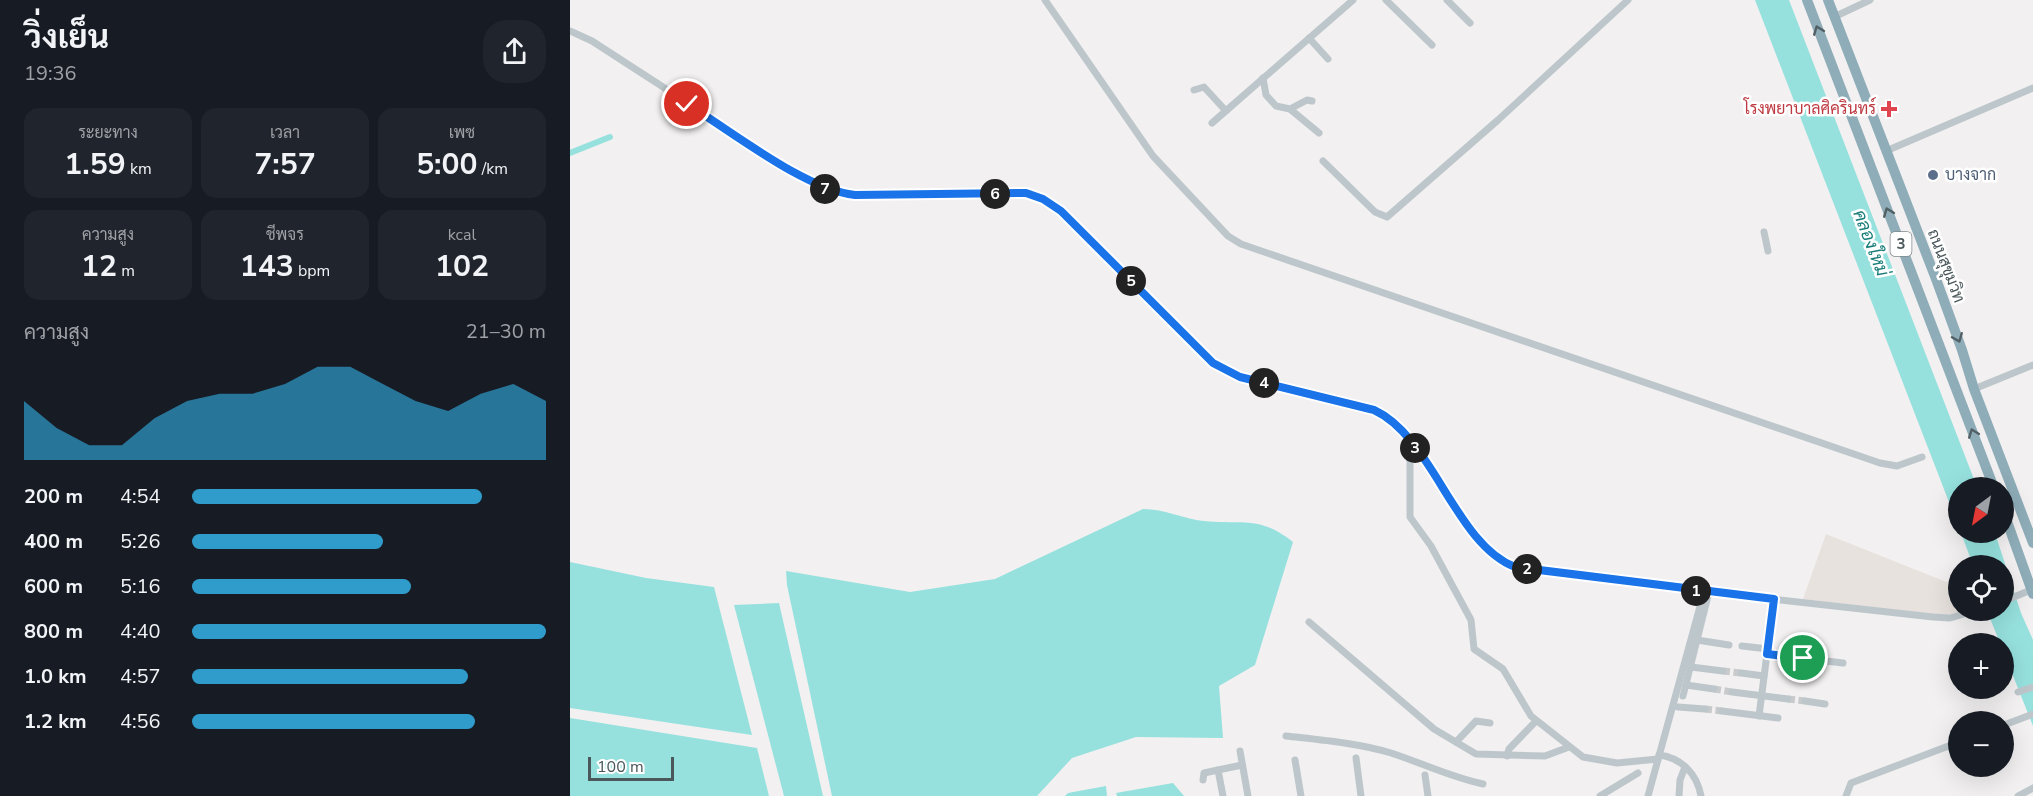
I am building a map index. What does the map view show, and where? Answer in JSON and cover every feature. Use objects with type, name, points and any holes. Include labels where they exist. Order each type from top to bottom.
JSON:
[{"type":"highway","name":"ถนนสุขุมวิท","points":[[1807,0],[1990,477]]},
{"type":"highway","name":"ถนนสุขุมวิท","points":[[1828,0],[1962,350],[1974,389],[2028,518],[2033,543]]},
{"type":"highway","points":[[1919,289],[1937,284]]},
{"type":"highway","points":[[2014,543],[2030,592]]},
{"type":"street","points":[[1045,0],[1153,156],[1228,236],[1241,244],[1880,463],[1897,466],[1922,457]]},
{"type":"street","points":[[1212,123],[1353,0]]},
{"type":"street","points":[[1386,0],[1432,45]]},
{"type":"street","points":[[1447,0],[1470,23]]},
{"type":"street","points":[[1323,161],[1372,210],[1387,217],[1498,120],[1628,0]]},
{"type":"street","points":[[1834,17],[1870,0]]},
{"type":"street","points":[[570,31],[592,41],[802,177],[829,190],[855,195],[1016,192],[1043,199],[1061,211],[1213,363],[1240,377],[1374,410],[1392,420],[1410,441],[1481,542],[1503,563],[1515,567],[1706,592],[1948,618]]},
{"type":"street","points":[[1309,38],[1328,59]]},
{"type":"street","points":[[1263,78],[1266,95],[1281,109],[1290,109],[1307,100],[1312,101]]},
{"type":"street","points":[[1194,90],[1204,87],[1226,111]]},
{"type":"street","points":[[1886,151],[2033,88]]},
{"type":"street","points":[[1290,109],[1319,133]]},
{"type":"street","points":[[1764,232],[1768,251]]},
{"type":"street","points":[[1974,389],[2033,365]]},
{"type":"street","points":[[1410,441],[1411,520],[1431,546],[1471,620],[1474,649],[1503,669],[1529,713],[1569,747],[1588,759],[1617,764],[1658,761],[1681,764],[1697,780],[1701,796]]},
{"type":"street","points":[[1683,696],[1706,592]]},
{"type":"street","points":[[1648,796],[1706,592]]},
{"type":"street","points":[[2014,598],[2030,592]]},
{"type":"street","points":[[1759,716],[1774,599]]},
{"type":"street","points":[[1309,622],[1434,729],[1480,756],[1549,756],[1569,747]]},
{"type":"street","points":[[1697,640],[1729,645]]},
{"type":"street","points":[[1742,646],[1844,663]]},
{"type":"street","points":[[1691,667],[1723,671]]},
{"type":"street","points":[[1741,673],[1764,676]]},
{"type":"street","points":[[1686,686],[1714,689]]},
{"type":"street","points":[[2018,692],[2033,687]]},
{"type":"street","points":[[1732,692],[1788,699]]},
{"type":"street","points":[[1805,701],[1825,704]]},
{"type":"street","points":[[1678,707],[1705,709]]},
{"type":"street","points":[[1722,711],[1778,718]]},
{"type":"street","points":[[2014,721],[2031,715]]},
{"type":"street","points":[[1507,756],[1509,749],[1536,720]]},
{"type":"street","points":[[1456,742],[1476,722],[1490,723]]},
{"type":"street","points":[[1286,736],[1362,745],[1392,753],[1454,778],[1483,784]]},
{"type":"street","points":[[1846,796],[1851,783],[1948,746]]},
{"type":"street","points":[[1240,751],[1248,796]]},
{"type":"street","points":[[1356,758],[1361,796]]},
{"type":"street","points":[[1295,760],[1301,796]]},
{"type":"street","points":[[1679,796],[1681,764]]},
{"type":"street","points":[[1203,780],[1203,773],[1242,765]]},
{"type":"street","points":[[1218,770],[1223,796]]},
{"type":"street","points":[[1600,796],[1638,773]]},
{"type":"street","points":[[1425,775],[1428,796]]},
{"type":"street","points":[[2018,796],[2033,789]]},
{"type":"shaded area","points":[[1826,534],[1948,583],[1948,614],[1803,599]]},
{"type":"water","name":"คลองใหม่","points":[[1755,0],[1789,0],[1973,477],[1948,477],[1948,500]]},
{"type":"water","points":[[1143,509],[1204,521],[1260,525],[1270,528],[1293,542],[1255,665],[1219,686],[1223,738],[1136,737],[1072,758],[1037,796],[832,796],[787,585],[786,571],[910,592],[995,579]]},
{"type":"water","points":[[1965,543],[1998,543],[2002,555],[1969,555]]},
{"type":"water","points":[[570,562],[646,578],[714,587],[752,735],[570,708]]},
{"type":"water","points":[[2014,591],[2033,640],[2033,726],[2014,678],[2014,633],[1996,633],[1991,621],[2014,621]]},
{"type":"water","points":[[779,603],[823,796],[784,796],[734,605]]},
{"type":"water","points":[[570,718],[757,748],[769,796],[570,796]]},
{"type":"water","points":[[1173,783],[1184,796],[1117,796],[1116,793]]},
{"type":"water","points":[[1106,786],[1107,796],[1065,796],[1068,793]]},
{"type":"waterway","points":[[570,153],[610,137]]},
{"type":"tunnel","points":[[1723,671],[1741,673]]},
{"type":"tunnel","points":[[1714,689],[1732,692]]},
{"type":"tunnel","points":[[1788,699],[1805,701]]},
{"type":"tunnel","points":[[1705,709],[1722,711]]},
{"type":"place","name":"โรงพยาบาลศิครินทร์","points":[[1889,109]]},
{"type":"place","name":"บางจาก","points":[[1933,175]]},
{"type":"route","points":[[687,104],[802,177],[829,190],[855,195],[1016,192],[1026,193],[1052,203],[1213,363],[1240,377],[1374,410],[1392,420],[1481,542],[1495,558],[1503,563],[1515,567],[1637,584],[1774,599],[1767,654],[1803,658]]}]
